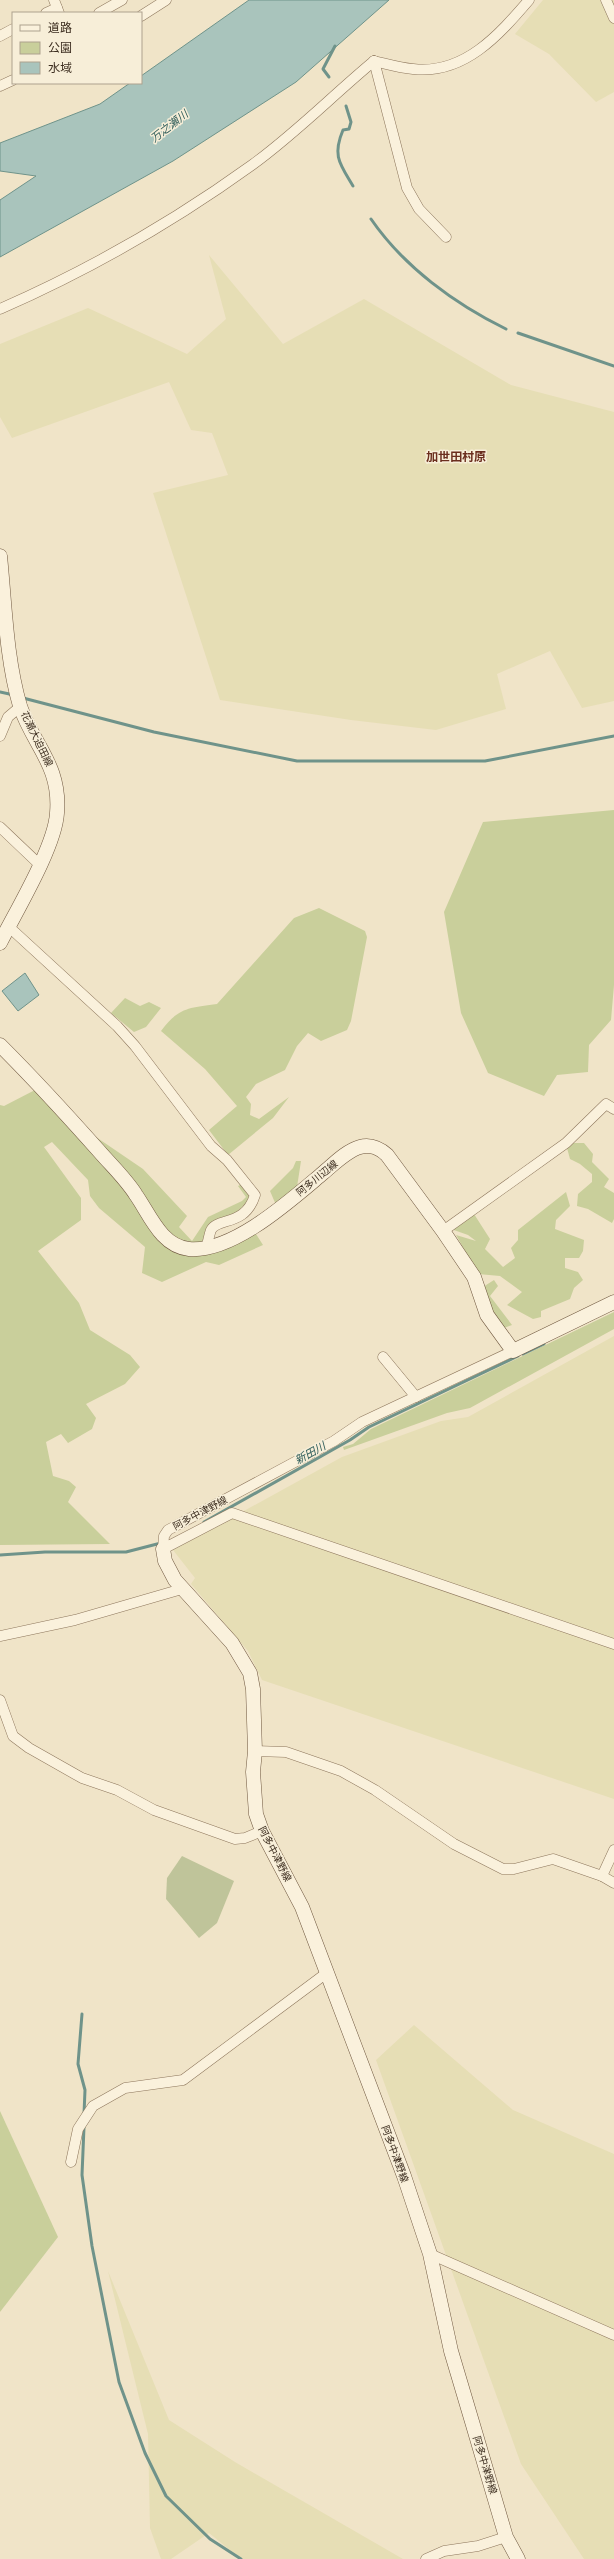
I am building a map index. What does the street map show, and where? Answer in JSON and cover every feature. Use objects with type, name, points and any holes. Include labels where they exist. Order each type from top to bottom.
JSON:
[{"type":"street","points":[[101,12],[122,0]]},
{"type":"street","points":[[142,15],[166,0]]},
{"type":"street","points":[[374,61],[414,69],[443,67],[454,64],[484,47],[529,0]]},
{"type":"street","points":[[606,0],[614,18]]},
{"type":"street","points":[[48,12],[57,7]]},
{"type":"street","points":[[0,36],[12,30]]},
{"type":"street","points":[[374,61],[407,188],[419,209],[446,237]]},
{"type":"street","points":[[0,310],[111,255],[194,204],[252,164],[374,61]]},
{"type":"street","points":[[0,86],[12,80]]},
{"type":"street","name":"花瀬大迫田線","points":[[0,556],[13,672],[21,706],[51,768],[58,814],[40,865],[0,943]]},
{"type":"street","name":"花瀬大迫田線","points":[[0,736],[8,718],[21,706]]},
{"type":"street","points":[[0,827],[40,865]]},
{"type":"street","points":[[8,926],[117,1026],[135,1046],[211,1146],[227,1160],[255,1195],[252,1204],[244,1213],[234,1220],[217,1225],[212,1229],[206,1248]]},
{"type":"street","name":"阿多川辺線","points":[[0,1045],[48,1093],[136,1193],[156,1226],[165,1237],[188,1249],[206,1248],[256,1228],[348,1153],[368,1145],[376,1147],[387,1155],[443,1231],[474,1277],[487,1315],[513,1351]]},
{"type":"street","points":[[443,1231],[566,1143],[606,1104],[614,1109]]},
{"type":"street","points":[[513,1351],[614,1302]]},
{"type":"street","name":"阿多中津野線","points":[[513,1351],[362,1422],[334,1441],[168,1530],[164,1545],[165,1561],[182,1589],[232,1643],[245,1662],[253,1689],[255,1751],[253,1790],[256,1814],[262,1831],[302,1907],[328,1972],[404,2176],[430,2254],[451,2350],[506,2537],[518,2559]]},
{"type":"street","points":[[383,1357],[416,1397]]},
{"type":"street","points":[[164,1545],[232,1513],[614,1644]]},
{"type":"street","points":[[0,1636],[74,1620],[182,1589]]},
{"type":"street","points":[[0,1700],[14,1736],[29,1748],[82,1778],[117,1790],[154,1810],[235,1839],[245,1838],[262,1831]]},
{"type":"street","points":[[255,1751],[286,1752],[340,1771],[375,1790],[454,1844],[503,1869],[514,1869],[553,1859],[602,1876],[614,1884]]},
{"type":"street","points":[[602,1876],[614,1850]]},
{"type":"street","points":[[71,2162],[78,2129],[93,2106],[102,2099],[133,2086],[183,2080],[328,1972]]},
{"type":"street","points":[[430,2254],[614,2335]]},
{"type":"street","points":[[426,2559],[444,2551],[478,2546],[506,2537]]},
{"type":"shaded area","points":[[543,0],[614,0],[614,92],[596,102],[549,54],[515,34]]},
{"type":"shaded area","points":[[209,255],[283,344],[364,299],[511,385],[614,412],[614,701],[582,708],[550,651],[497,674],[506,709],[436,730],[351,720],[220,700],[153,493],[228,475],[212,433],[191,430],[169,382],[12,438],[0,417],[0,344],[88,308],[187,354],[226,319]]},
{"type":"shaded area","points":[[614,1336],[614,1799],[262,1680],[248,1651],[191,1584],[195,1578],[173,1550],[342,1457],[441,1421],[468,1417]]},
{"type":"shaded area","points":[[414,2025],[513,2110],[614,2154],[614,2559],[584,2559],[521,2464],[376,2060]]},
{"type":"shaded area","points":[[108,2271],[169,2420],[235,2462],[403,2559],[241,2559],[209,2533],[171,2559],[161,2559],[150,2528],[148,2434]]},
{"type":"green space","points":[[614,810],[614,985],[611,1020],[589,1045],[588,1072],[557,1075],[544,1096],[488,1073],[461,1013],[444,912],[483,822]]},
{"type":"green space","points":[[319,908],[365,931],[367,937],[351,1021],[347,1030],[321,1041],[308,1033],[297,1046],[285,1070],[256,1084],[246,1097],[251,1104],[250,1115],[259,1119],[289,1097],[273,1118],[228,1155],[209,1130],[237,1106],[205,1069],[161,1031],[173,1017],[185,1010],[217,1004],[294,918]]},
{"type":"green space","points":[[125,998],[140,1006],[149,1002],[161,1008],[146,1027],[134,1032],[111,1013]]},
{"type":"green space","points":[[35,1090],[96,1137],[143,1169],[187,1216],[179,1227],[192,1241],[208,1217],[242,1201],[246,1197],[238,1186],[242,1184],[252,1197],[235,1214],[209,1226],[209,1252],[256,1234],[263,1245],[219,1265],[206,1262],[162,1282],[142,1273],[145,1247],[99,1208],[90,1196],[88,1180],[52,1142],[44,1147],[81,1198],[81,1220],[38,1251],[79,1303],[90,1330],[130,1355],[140,1367],[125,1384],[86,1404],[96,1418],[92,1429],[68,1443],[61,1434],[46,1442],[53,1476],[69,1481],[76,1487],[68,1502],[110,1544],[0,1545],[0,1105],[4,1106]]},
{"type":"green space","points":[[572,1143],[584,1143],[593,1154],[592,1162],[609,1179],[604,1187],[614,1193],[614,1219],[612,1223],[588,1209],[577,1206],[578,1194],[592,1182],[592,1174],[580,1164],[570,1159],[567,1148]]},
{"type":"green space","points":[[296,1161],[301,1161],[297,1187],[276,1205],[270,1191],[293,1168]]},
{"type":"green space","points":[[566,1192],[570,1206],[556,1220],[555,1229],[584,1240],[583,1251],[579,1258],[565,1258],[565,1268],[578,1272],[583,1280],[574,1288],[570,1299],[541,1311],[541,1317],[533,1319],[507,1305],[522,1292],[500,1276],[478,1274],[456,1235],[476,1241],[468,1235],[451,1229],[474,1214],[490,1239],[485,1249],[503,1267],[515,1258],[511,1248],[518,1240],[518,1230]]},
{"type":"green space","points":[[494,1280],[498,1286],[490,1296],[512,1325],[501,1329],[489,1312],[483,1287]]},
{"type":"green space","points":[[614,1312],[614,1329],[470,1408],[447,1413],[344,1450],[343,1447],[353,1444],[371,1429]]},
{"type":"green space","points":[[182,1856],[234,1881],[217,1923],[199,1938],[166,1899],[167,1878]]},
{"type":"green space","points":[[0,2111],[58,2237],[0,2312]]},
{"type":"water","name":"万之瀬川","points":[[249,0],[389,0],[296,82],[173,161],[0,257],[0,200],[36,176],[0,171],[0,143],[100,104],[129,84],[142,84],[142,75]]},
{"type":"water","points":[[25,973],[39,995],[18,1011],[2,991]]},
{"type":"waterway","points":[[329,77],[323,69],[335,46]]},
{"type":"waterway","points":[[346,106],[351,122],[349,129],[343,130],[338,147],[338,153],[344,172],[353,186]]},
{"type":"waterway","points":[[371,219],[399,253],[432,283],[468,308],[506,329]]},
{"type":"waterway","points":[[518,333],[614,366]]},
{"type":"waterway","points":[[0,692],[14,695]]},
{"type":"waterway","points":[[23,698],[154,732],[297,761],[485,761],[614,736]]},
{"type":"waterway","name":"新田川","points":[[523,1354],[544,1344]]},
{"type":"waterway","name":"新田川","points":[[204,1522],[350,1440],[369,1427],[518,1356]]},
{"type":"waterway","name":"新田川","points":[[0,1555],[45,1552],[126,1552],[161,1543]]},
{"type":"waterway","points":[[82,2014],[78,2064],[85,2090],[84,2114]]},
{"type":"waterway","points":[[84,2127],[82,2175],[92,2246],[119,2382],[145,2453],[166,2496],[210,2539],[241,2559]]},
{"type":"district","name":"加世田村原","points":[[456,456]]}]
